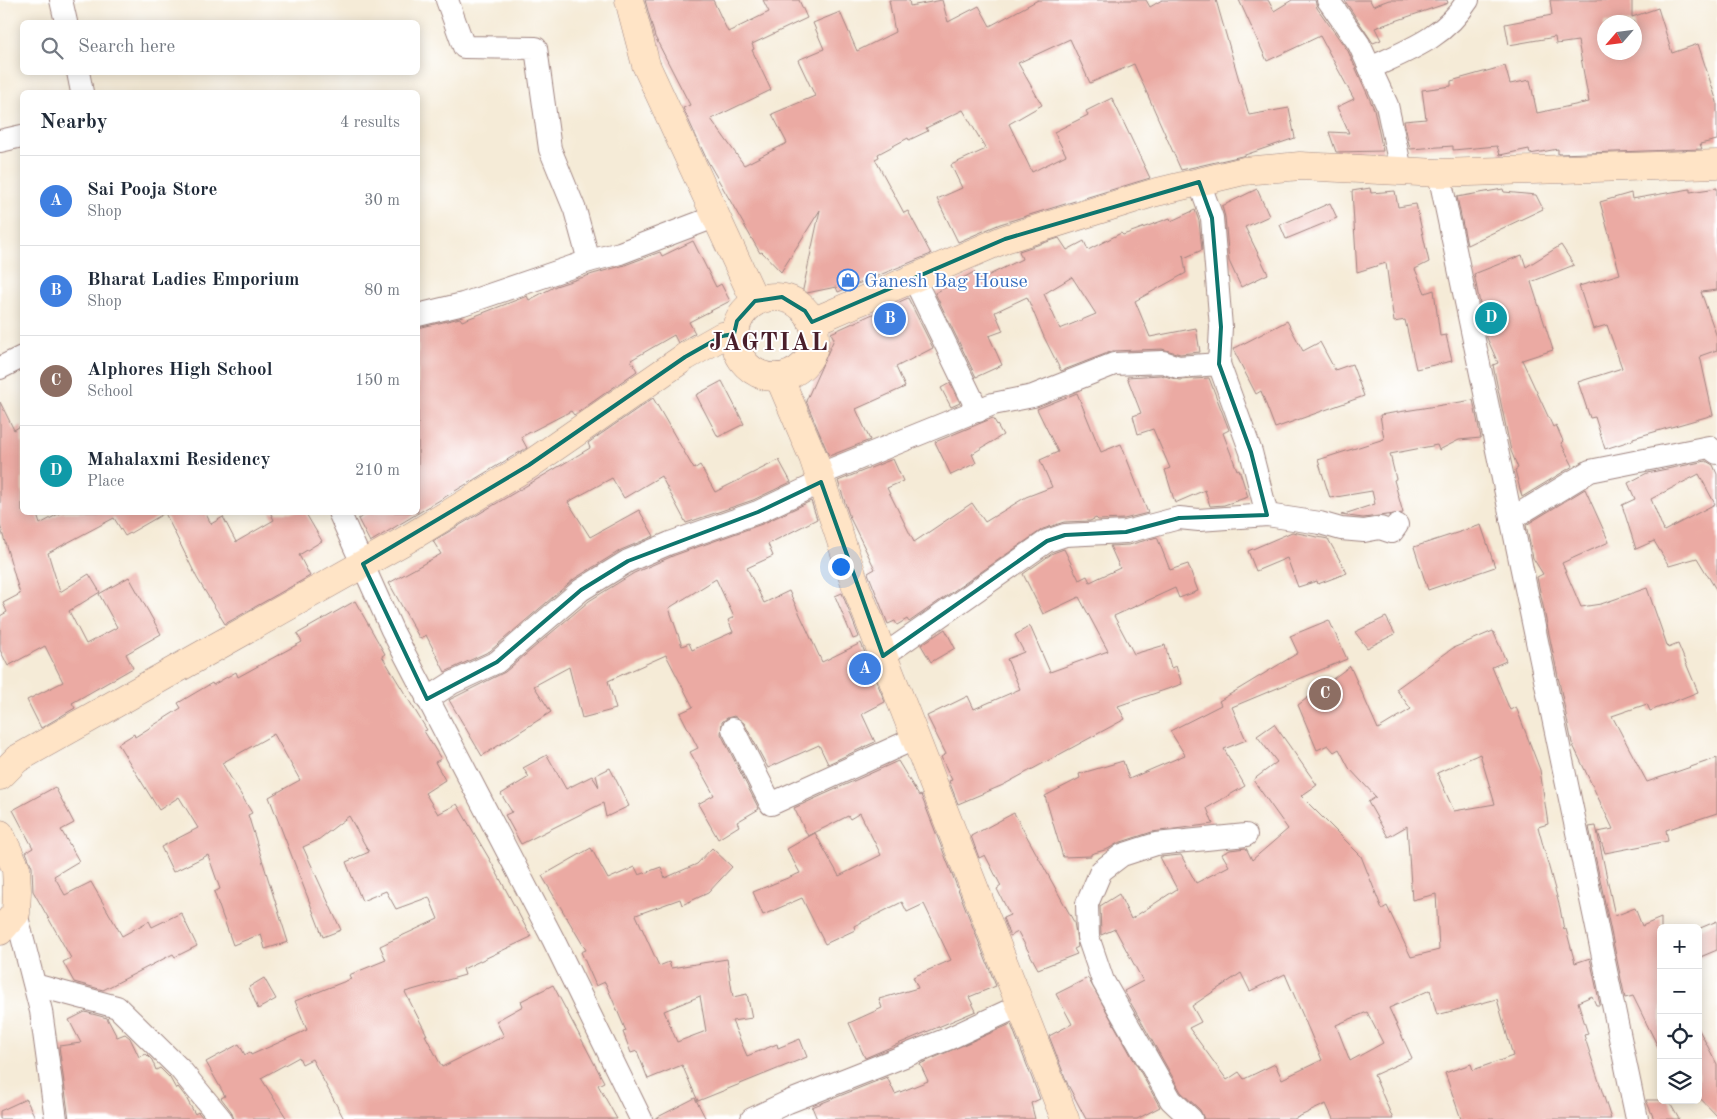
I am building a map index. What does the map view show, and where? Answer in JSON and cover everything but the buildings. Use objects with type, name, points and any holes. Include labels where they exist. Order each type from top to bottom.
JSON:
[{"type":"main road","points":[[629,0],[646,65],[755,301]]},
{"type":"main road","points":[[812,322],[1005,239],[1153,192],[1244,170],[1300,166],[1439,173],[1717,164]]},
{"type":"main road","points":[[768,296],[782,297],[795,302],[805,310],[812,322],[814,347],[809,358],[796,371],[779,377],[765,376],[747,365],[736,348],[734,334],[741,315],[755,301],[768,296]]},
{"type":"main road","points":[[0,776],[17,759],[363,564],[529,465],[685,357],[722,336],[734,334]]},
{"type":"main road","points":[[779,377],[820,479],[857,589],[1019,1006],[1065,1119]]},
{"type":"main road","points":[[0,834],[16,868],[8,922]]},
{"type":"street","points":[[61,0],[66,20]]},
{"type":"street","points":[[447,0],[464,47],[536,48],[550,149],[575,210],[589,260]]},
{"type":"street","points":[[1328,0],[1358,44],[1387,105],[1401,170]]},
{"type":"street","points":[[1370,68],[1435,36],[1459,14],[1468,0]]},
{"type":"street","points":[[79,75],[82,90]]},
{"type":"street","points":[[0,141],[20,136]]},
{"type":"street","points":[[1439,173],[1637,1119]]},
{"type":"street","points":[[1199,182],[1212,218],[1221,327],[1219,364],[1251,452],[1266,515]]},
{"type":"street","points":[[420,315],[463,304],[589,260],[620,254],[717,216]]},
{"type":"street","points":[[914,278],[978,411]]},
{"type":"street","points":[[0,368],[20,358]]},
{"type":"street","points":[[427,699],[452,683],[497,662],[581,590],[628,561],[670,543],[758,512],[820,479],[993,404],[1033,396],[1114,364],[1164,362],[1178,367],[1219,364]]},
{"type":"street","points":[[1512,519],[1590,471],[1709,447],[1717,453]]},
{"type":"street","points":[[340,515],[392,630],[553,939],[641,1119]]},
{"type":"street","points":[[883,656],[1047,541],[1065,534],[1126,532],[1179,518],[1199,520],[1266,515],[1364,532],[1380,528],[1392,532],[1397,525]]},
{"type":"street","points":[[733,729],[771,804],[916,738]]},
{"type":"street","points":[[1191,1119],[1171,1100],[1103,981],[1088,938],[1087,904],[1101,872],[1122,855],[1156,844],[1246,835]]},
{"type":"street","points":[[8,922],[35,985],[41,1011],[56,1119]]},
{"type":"street","points":[[35,985],[117,1007],[180,1069],[221,1119]]},
{"type":"street","points":[[752,1119],[788,1102],[950,1038],[1019,1006]]},
{"type":"highlighted area","points":[[1199,182],[1212,218],[1221,327],[1219,364],[1251,452],[1267,515],[1179,518],[1126,532],[1065,535],[1047,541],[883,656],[821,482],[758,512],[628,561],[581,590],[497,662],[427,699],[363,564],[529,465],[685,357],[722,336],[734,334],[737,321],[755,301],[782,297],[805,311],[812,322],[1005,239]]},
{"type":"place","name":"Ganesh Bag House","points":[[848,280]]},
{"type":"place","name":"Mahalaxmi Residency","points":[[1491,318]]},
{"type":"place","name":"Bharat Ladies Emporium","points":[[890,319]]},
{"type":"place","name":"Sai Pooja Store","points":[[865,669]]},
{"type":"place","name":"Alphores High School","points":[[1325,694]]},
{"type":"district","name":"JAGTIAL","points":[[769,341]]}]
